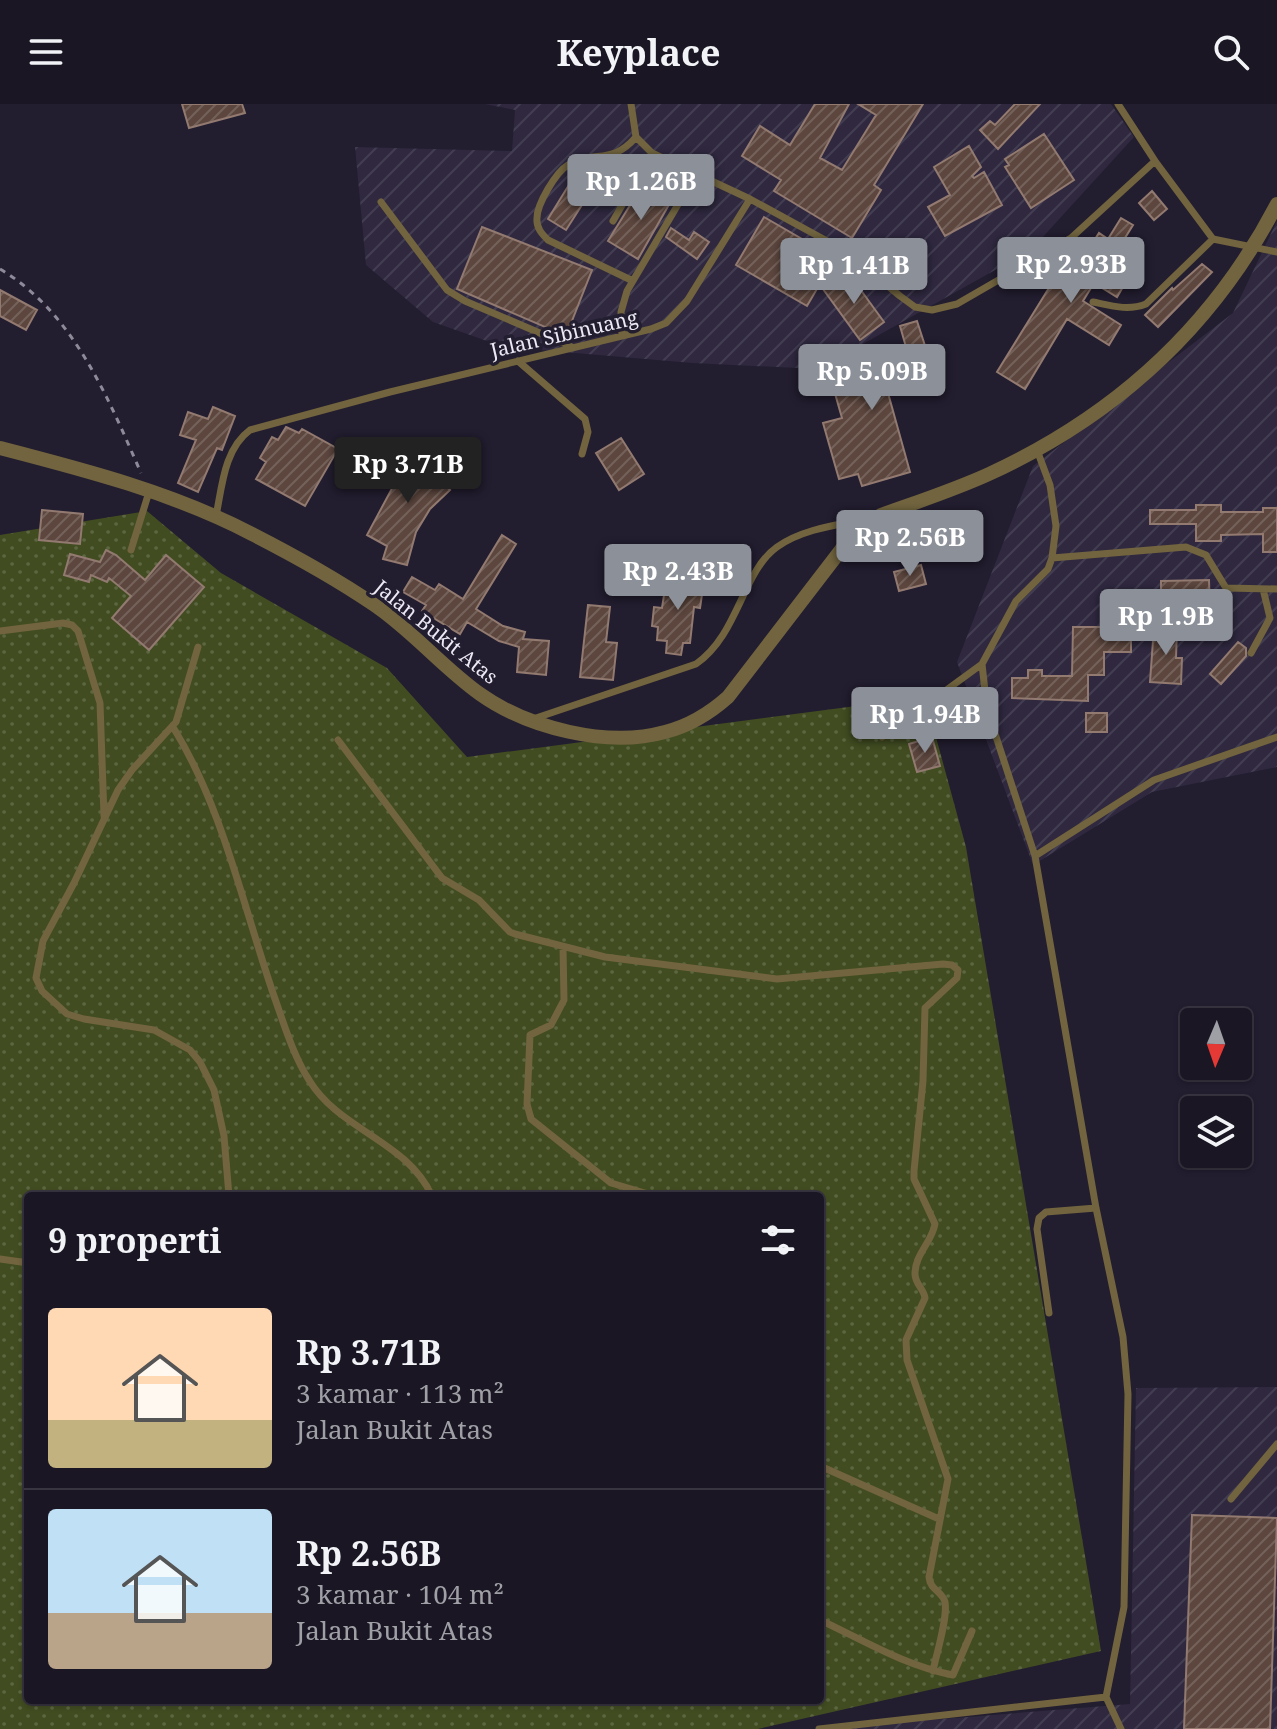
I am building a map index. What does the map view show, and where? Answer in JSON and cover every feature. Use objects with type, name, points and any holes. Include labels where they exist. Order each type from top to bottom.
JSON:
[{"type":"street","name":"Jalan Bukit Atas","points":[[0,448],[149,492],[216,516],[253,534],[372,603],[464,682],[500,706],[530,720],[590,734],[633,737],[667,732],[702,717],[739,685],[854,533],[881,515],[988,474],[1037,450],[1103,406],[1186,337],[1216,302],[1254,248],[1277,204]]},
{"type":"lane","points":[[631,104],[636,137],[652,153],[750,199],[849,254],[915,307],[932,310],[957,304],[1071,238],[1155,161]]},
{"type":"lane","points":[[1119,104],[1155,161],[1213,239],[1277,252]]},
{"type":"lane","points":[[633,281],[548,240],[541,233],[537,220],[550,188],[563,168],[581,159],[619,153],[636,137]]},
{"type":"lane","points":[[613,221],[652,153]]},
{"type":"lane","points":[[622,335],[623,301],[696,174]]},
{"type":"lane","name":"Jalan Sibinuang","points":[[216,516],[232,450],[239,438],[250,430],[666,323],[677,313],[750,199]]},
{"type":"lane","points":[[381,202],[447,290],[465,301],[572,347]]},
{"type":"lane","points":[[1093,302],[1125,308],[1146,304],[1213,239]]},
{"type":"lane","points":[[518,361],[585,419],[588,432],[582,454]]},
{"type":"lane","points":[[882,737],[982,664],[1016,601],[1048,569],[1056,526],[1050,485],[1037,450]]},
{"type":"lane","points":[[131,550],[149,492]]},
{"type":"lane","points":[[530,720],[696,664],[722,640],[770,552],[809,532],[881,515]]},
{"type":"lane","points":[[1052,558],[1186,547],[1206,555],[1226,588],[1277,589]]},
{"type":"lane","points":[[1251,653],[1270,618],[1263,589]]},
{"type":"lane","points":[[0,631],[63,623],[72,625],[78,631],[100,703],[104,817]]},
{"type":"lane","points":[[198,647],[182,707],[173,727],[125,779],[43,941],[37,965],[38,984],[67,1014],[154,1030],[190,1050],[200,1062],[214,1090],[225,1144],[229,1192]]},
{"type":"lane","points":[[982,664],[987,709],[1035,856],[1096,1208],[1123,1337],[1128,1394],[1124,1607],[1106,1697],[1121,1729]]},
{"type":"lane","points":[[173,727],[203,784],[285,1026],[309,1081],[338,1112],[412,1165],[429,1192]]},
{"type":"lane","points":[[1035,856],[1154,780],[1277,737]]},
{"type":"lane","points":[[338,740],[442,878],[479,900],[510,932],[605,957],[777,979],[943,964],[956,967],[957,978],[928,1004],[924,1015],[923,1081],[914,1179],[935,1224],[918,1258],[916,1282],[925,1298],[905,1344],[907,1360],[948,1484],[929,1581],[943,1597],[945,1608],[933,1671]]},
{"type":"lane","points":[[563,947],[564,1000],[551,1025],[530,1035],[527,1104],[531,1119],[611,1183],[641,1192]]},
{"type":"lane","points":[[1049,1313],[1037,1229],[1039,1218],[1046,1212],[1096,1208]]},
{"type":"lane","points":[[0,1259],[24,1262]]},
{"type":"lane","points":[[1231,1499],[1277,1444]]},
{"type":"lane","points":[[824,1468],[939,1519]]},
{"type":"lane","points":[[824,1622],[898,1658],[933,1671],[954,1674],[972,1631]]},
{"type":"lane","points":[[819,1729],[1106,1697]]},
{"type":"path","points":[[0,269],[50,311],[93,369],[149,492]]},
{"type":"shaded area","points":[[485,104],[1111,104],[1134,137],[1031,250],[818,369],[692,363],[504,347],[433,322],[366,265],[355,147],[512,151],[515,110]]},
{"type":"shaded area","points":[[1277,221],[1277,767],[1152,792],[1033,865],[957,662],[1033,466],[1233,313]]},
{"type":"shaded area","points":[[1277,1387],[1277,1729],[841,1729],[1130,1704],[1136,1388]]},
{"type":"green space","points":[[147,511],[221,573],[387,668],[467,757],[925,697],[966,847],[1101,1651],[758,1729],[0,1729],[0,535]]},
{"type":"building","points":[[182,104],[242,104],[245,113],[189,128]]},
{"type":"building","points":[[815,104],[849,104],[820,158],[842,170],[876,115],[858,104],[923,104],[874,185],[881,190],[852,238],[774,191],[781,180],[742,156],[760,126],[790,145]]},
{"type":"building","points":[[1015,104],[1040,104],[998,149],[980,130],[990,121],[995,125]]},
{"type":"building","points":[[1044,134],[1074,180],[1031,208],[1005,167],[1009,165],[1005,159]]},
{"type":"building","points":[[969,146],[981,167],[972,176],[974,178],[984,172],[1002,205],[945,236],[928,207],[950,195],[934,167]]},
{"type":"building","points":[[575,175],[594,186],[566,230],[548,219]]},
{"type":"building","points":[[664,187],[675,194],[638,259],[608,241],[640,189],[657,199]]},
{"type":"building","points":[[1152,191],[1167,209],[1154,220],[1139,203]]},
{"type":"building","points":[[764,217],[835,258],[807,306],[736,265]]},
{"type":"building","points":[[1121,218],[1133,225],[1120,246],[1132,253],[1119,275],[1127,280],[1117,297],[1094,283],[1083,301],[1121,325],[1109,345],[1067,319],[1025,389],[997,372],[1052,283],[1058,286],[1079,251],[1085,255],[1099,233],[1108,239]]},
{"type":"building","points":[[482,227],[592,270],[566,336],[457,289]]},
{"type":"building","points":[[671,228],[689,240],[694,232],[709,242],[697,259],[666,237]]},
{"type":"building","points":[[1202,264],[1212,272],[1158,327],[1145,315]]},
{"type":"building","points":[[847,271],[884,322],[860,340],[823,289]]},
{"type":"building","points":[[0,290],[37,310],[26,330],[0,316]]},
{"type":"building","points":[[917,321],[929,358],[903,365],[909,387],[888,393],[910,472],[862,486],[858,474],[839,479],[823,423],[842,418],[828,369],[906,347],[900,326]]},
{"type":"building","points":[[213,407],[235,416],[222,450],[217,448],[198,492],[178,483],[196,440],[180,435],[188,412],[208,419]]},
{"type":"building","points":[[286,427],[299,433],[302,429],[338,449],[305,506],[256,479],[266,462],[260,458],[272,437],[278,440]]},
{"type":"building","points":[[621,438],[644,474],[619,490],[596,453]]},
{"type":"building","points":[[417,442],[438,454],[430,469],[450,490],[430,509],[416,532],[407,565],[383,559],[387,546],[367,535]]},
{"type":"building","points":[[1196,505],[1221,505],[1221,512],[1263,512],[1263,508],[1277,508],[1277,552],[1263,552],[1263,534],[1221,535],[1221,541],[1196,541],[1196,524],[1150,524],[1150,510],[1196,510]]},
{"type":"building","points":[[42,510],[83,514],[80,544],[39,540]]},
{"type":"building","points":[[502,535],[516,544],[476,609],[503,626],[525,632],[523,639],[549,641],[546,675],[517,672],[519,647],[499,641],[467,622],[460,634],[422,611],[426,605],[403,592],[412,577],[435,590],[439,584],[463,599]]},
{"type":"building","points":[[106,550],[145,580],[166,555],[204,587],[149,650],[112,618],[131,596],[109,578],[107,582],[91,575],[89,582],[64,575],[70,554],[100,562]]},
{"type":"building","points":[[921,565],[926,584],[899,591],[894,572]]},
{"type":"building","points":[[667,576],[704,581],[700,608],[694,607],[690,643],[683,643],[681,655],[666,653],[667,641],[657,640],[658,627],[652,626],[654,607],[662,608]]},
{"type":"building","points":[[1209,580],[1210,614],[1169,615],[1169,599],[1161,599],[1161,581]]},
{"type":"building","points":[[588,605],[610,607],[606,642],[617,643],[613,680],[580,677]]},
{"type":"building","points":[[1073,627],[1131,627],[1131,652],[1104,652],[1104,675],[1088,675],[1088,701],[1012,698],[1012,678],[1028,678],[1028,670],[1042,670],[1042,676],[1072,676]]},
{"type":"building","points":[[1154,627],[1177,628],[1176,658],[1182,658],[1181,684],[1150,682]]},
{"type":"building","points":[[1238,642],[1246,648],[1246,656],[1221,684],[1210,674]]},
{"type":"building","points":[[1086,713],[1107,713],[1107,732],[1086,732]]},
{"type":"building","points":[[932,737],[940,766],[917,772],[909,744]]},
{"type":"building","points":[[1192,1515],[1277,1518],[1270,1729],[1184,1729]]}]
